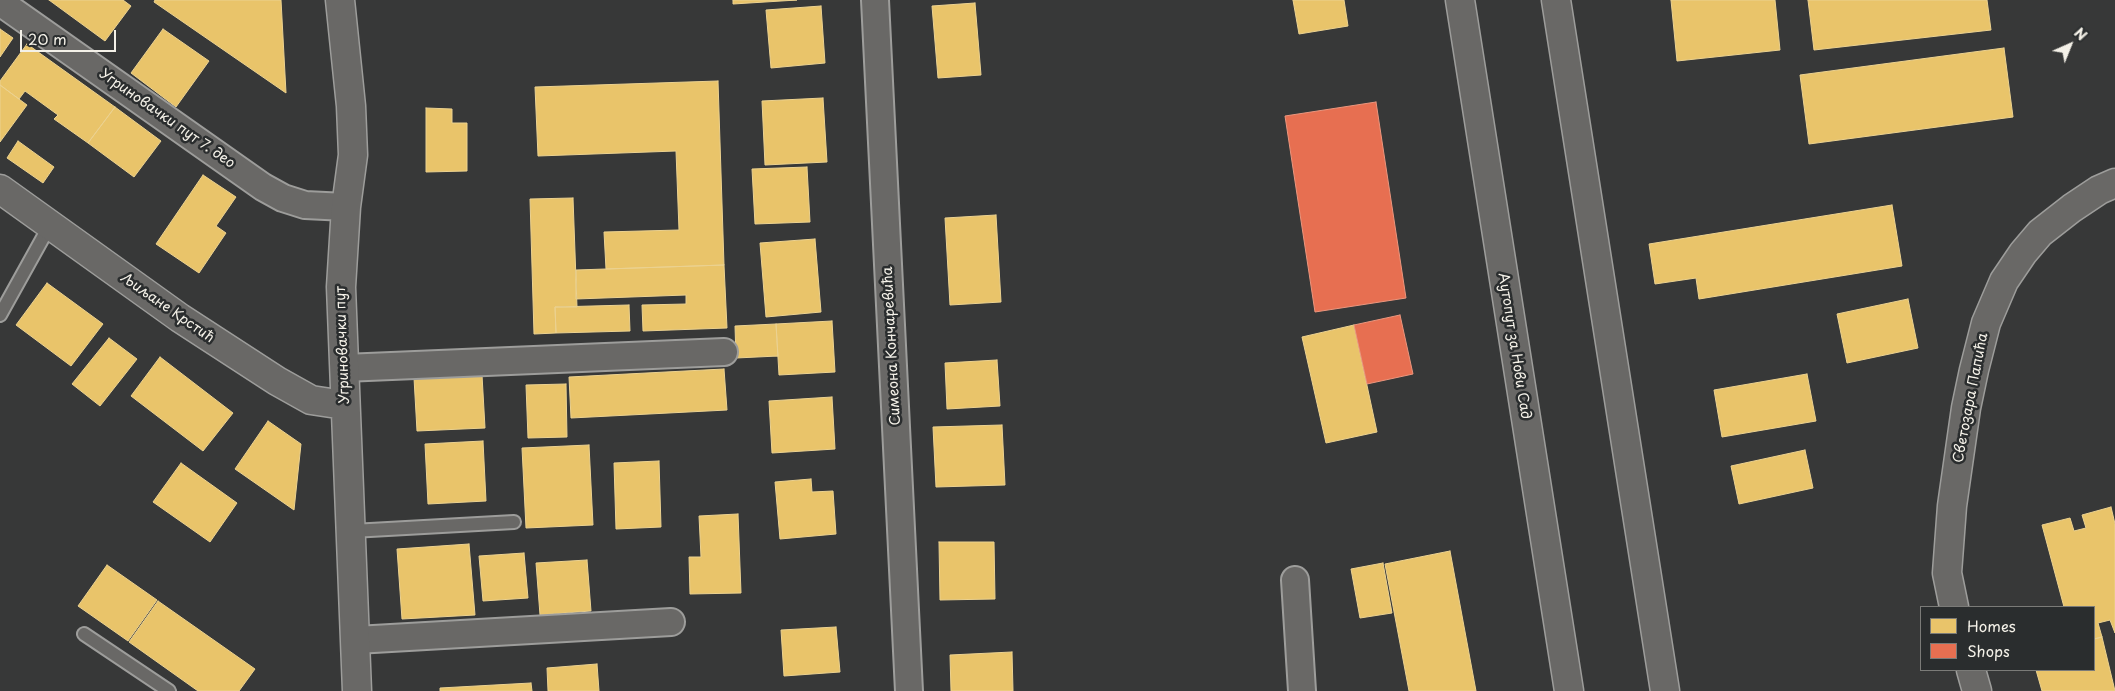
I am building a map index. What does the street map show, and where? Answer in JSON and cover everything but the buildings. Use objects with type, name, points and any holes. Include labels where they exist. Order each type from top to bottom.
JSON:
[{"type":"street","name":"Угриновачки пут","points":[[340,0],[352,106],[353,154],[346,207],[341,287],[344,405],[352,531],[357,691]]},
{"type":"street","name":"Симеона Кончаревића","points":[[875,0],[909,691]]},
{"type":"street","name":"Аутопут за Нови Сад","points":[[1460,0],[1569,691]]},
{"type":"street","points":[[1556,0],[1665,691]]},
{"type":"street","name":"Угриновачки пут 7. део","points":[[0,2],[263,187],[283,198],[305,204],[346,207]]},
{"type":"street","name":"Светозара Папића","points":[[1954,606],[1947,574],[1952,506],[1966,408],[1986,323],[2004,281],[2023,253],[2040,233],[2072,208],[2099,190],[2115,183]]},
{"type":"street","name":"Љиљане Крстић","points":[[0,189],[180,318],[296,393],[312,400],[344,405]]},
{"type":"street","points":[[344,368],[724,352]]},
{"type":"street","points":[[1295,580],[1302,691]]},
{"type":"street","points":[[356,640],[671,622]]},
{"type":"street","points":[[1971,671],[1977,691]]},
{"type":"lane","points":[[0,314],[50,226]]},
{"type":"lane","points":[[352,531],[514,522]]},
{"type":"lane","points":[[84,634],[169,691]]}]
